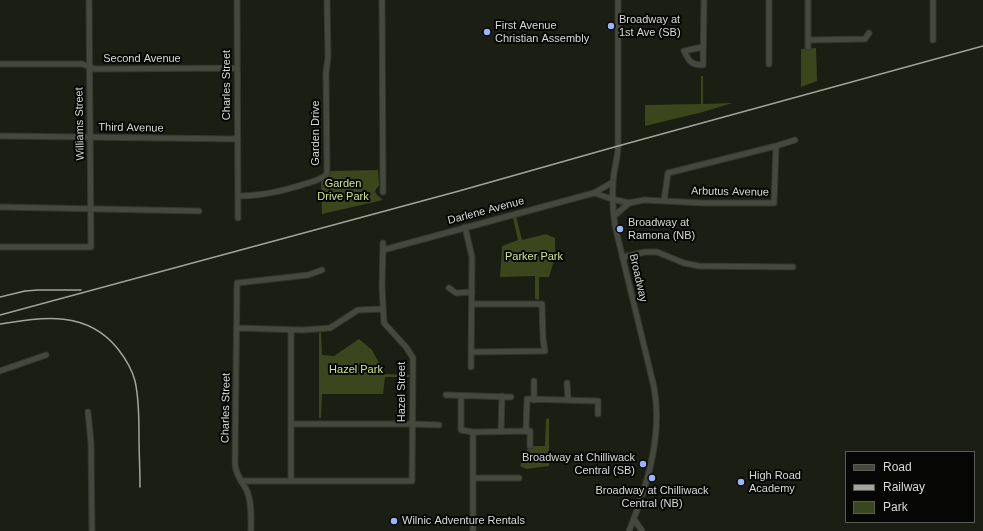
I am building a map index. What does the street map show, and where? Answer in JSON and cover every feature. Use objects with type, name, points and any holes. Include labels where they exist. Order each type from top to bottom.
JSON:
[{"type":"street","name":"Williams Street","points":[[0,247],[91,247],[89,0]]},
{"type":"street","name":"Charles Street","points":[[237,0],[238,218]]},
{"type":"street","name":"Garden Drive","points":[[238,196],[270,194],[325,176],[327,173],[327,0]]},
{"type":"street","points":[[382,0],[383,192]]},
{"type":"street","name":"Broadway","points":[[618,0],[618,154],[613,182],[612,199],[622,257],[654,387],[657,412],[650,465],[643,492],[629,531]]},
{"type":"street","points":[[703,48],[704,0]]},
{"type":"street","points":[[769,0],[769,64]]},
{"type":"street","points":[[808,0],[808,47]]},
{"type":"street","points":[[933,0],[933,40]]},
{"type":"street","points":[[808,40],[865,39],[869,33]]},
{"type":"street","name":"Second Avenue","points":[[0,64],[82,64],[95,69],[237,68]]},
{"type":"street","name":"Third Avenue","points":[[0,136],[238,139]]},
{"type":"street","points":[[664,201],[668,173],[796,140]]},
{"type":"street","name":"Arbutus Avenue","points":[[612,199],[629,203],[644,200],[703,203],[774,203],[776,146]]},
{"type":"street","name":"Darlene Avenue","points":[[383,250],[594,193],[613,182]]},
{"type":"street","points":[[594,193],[612,199]]},
{"type":"street","points":[[614,216],[629,203]]},
{"type":"street","points":[[0,207],[198,211]]},
{"type":"street","points":[[466,227],[472,257],[471,367]]},
{"type":"street","name":"Hazel Street","points":[[291,481],[412,481],[413,358],[406,347],[384,323],[383,243]]},
{"type":"street","points":[[622,257],[645,252],[657,252],[684,263],[699,266],[793,267]]},
{"type":"street","name":"Charles Street","points":[[251,531],[250,505],[247,491],[235,470],[237,283],[308,275],[322,270]]},
{"type":"street","points":[[449,288],[456,293],[472,292]]},
{"type":"street","points":[[471,352],[545,351],[543,339],[542,304],[472,304]]},
{"type":"street","points":[[237,328],[303,330],[330,328],[358,310],[383,309]]},
{"type":"street","points":[[241,481],[291,481],[291,330]]},
{"type":"street","points":[[0,371],[46,355]]},
{"type":"street","points":[[534,381],[534,400]]},
{"type":"street","points":[[567,383],[568,400]]},
{"type":"street","points":[[446,395],[511,397]]},
{"type":"street","points":[[461,396],[461,430],[473,432],[501,430],[530,431],[530,446]]},
{"type":"street","points":[[501,430],[502,396]]},
{"type":"street","points":[[526,431],[527,399],[598,401],[598,414]]},
{"type":"street","points":[[88,412],[91,443],[92,531]]},
{"type":"street","points":[[291,424],[413,424],[438,426]]},
{"type":"street","points":[[473,432],[473,531]]},
{"type":"street","points":[[474,478],[519,478]]},
{"type":"street","points":[[634,519],[642,531]]},
{"type":"green space","points":[[816,48],[817,81],[801,87],[801,49]]},
{"type":"green space","points":[[701,76],[703,76],[703,104],[732,103],[703,112],[645,126],[645,105],[701,104]]},
{"type":"green space","name":"Garden Drive Park","points":[[378,170],[379,185],[375,191],[376,194],[383,200],[322,214],[321,181],[327,178],[329,171]]},
{"type":"green space","name":"Parker Park","points":[[516,216],[522,240],[546,234],[555,238],[555,257],[549,277],[539,277],[539,300],[535,299],[535,276],[500,277],[502,246],[518,240],[513,218]]},
{"type":"green space","name":"Hazel Park","points":[[321,332],[322,355],[334,356],[359,339],[372,350],[385,374],[409,375],[409,377],[385,377],[383,394],[322,394],[321,418],[319,418],[319,333]]},
{"type":"green space","points":[[549,418],[549,466],[526,469],[520,466],[529,446],[545,446],[546,419]]},
{"type":"railway","points":[[0,315],[459,191],[983,46]]},
{"type":"railway","points":[[0,297],[25,291],[81,290]]},
{"type":"railway","points":[[0,324],[32,319],[64,319],[78,322],[93,328],[106,336],[118,349],[130,368],[136,387],[139,414],[140,487]]},
{"type":"place","name":"Broadway at 1st Ave (SB)","points":[[611,26]]},
{"type":"place","name":"First Avenue Christian Assembly","points":[[487,32]]},
{"type":"place","name":"Broadway at Ramona (NB)","points":[[620,229]]},
{"type":"place","name":"Broadway at Chilliwack Central (SB)","points":[[643,464]]},
{"type":"place","name":"Broadway at Chilliwack Central (NB)","points":[[652,478]]},
{"type":"place","name":"High Road Academy","points":[[741,482]]},
{"type":"place","name":"Wilnic Adventure Rentals","points":[[394,521]]}]
